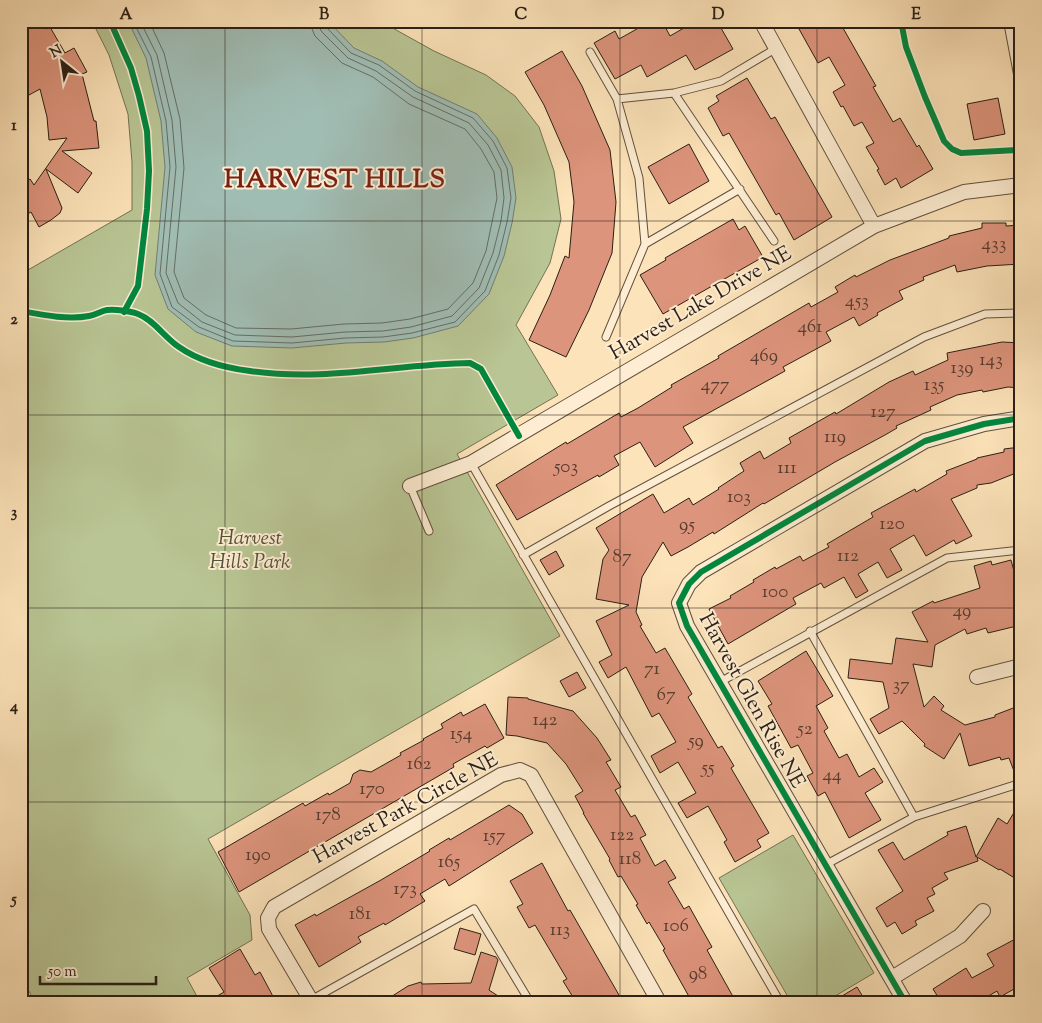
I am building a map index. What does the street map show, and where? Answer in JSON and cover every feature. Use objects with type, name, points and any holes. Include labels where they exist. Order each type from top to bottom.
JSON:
[{"type":"street","points":[[761,21],[874,226]]},
{"type":"street","points":[[1011,21],[1021,74]]},
{"type":"street","name":"Harvest Lake Drive NE","points":[[410,486],[471,463],[874,226],[964,192],[1021,185]]},
{"type":"street","name":"Harvest Glen Rise NE","points":[[905,1002],[687,626],[679,603],[689,584],[701,572],[925,441],[984,424],[1021,418]]},
{"type":"street","points":[[977,677],[1021,666]]},
{"type":"street","name":"Harvest Park Circle NE","points":[[312,1001],[269,929],[268,918],[274,907],[501,775],[520,770],[531,776],[659,1002]]},
{"type":"street","points":[[892,978],[960,936],[983,911]]},
{"type":"lane","points":[[617,99],[674,93],[720,81],[775,49]]},
{"type":"lane","points":[[590,52],[617,99],[639,178],[646,244],[606,337]]},
{"type":"lane","points":[[674,93],[774,241]]},
{"type":"lane","points":[[646,244],[740,189]]},
{"type":"lane","points":[[523,555],[609,506],[924,337],[985,314],[1021,313]]},
{"type":"lane","points":[[471,463],[780,1002]]},
{"type":"lane","points":[[410,486],[429,530]]},
{"type":"lane","points":[[720,682],[947,558],[1021,550]]},
{"type":"lane","points":[[810,632],[914,817]]},
{"type":"lane","points":[[825,865],[914,817],[1021,783]]},
{"type":"lane","points":[[312,1001],[474,909],[530,1002]]},
{"type":"green space","name":"Harvest Hills Park","points":[[92,21],[380,21],[434,51],[486,75],[515,96],[539,127],[554,171],[561,219],[550,263],[516,325],[558,395],[457,454],[560,636],[208,839],[250,915],[252,940],[187,978],[200,1002],[153,1002],[151,998],[145,1002],[35,1002],[21,977],[21,274],[132,210],[132,162],[128,114],[109,55]]},
{"type":"green space","points":[[793,835],[874,973],[825,1002],[791,1002],[719,878]]},
{"type":"water","points":[[128,21],[328,21],[354,48],[382,61],[418,87],[477,114],[497,138],[512,167],[516,198],[504,256],[489,294],[458,326],[413,338],[384,342],[292,348],[232,346],[196,332],[168,309],[155,275],[165,167],[161,121],[146,58]]},
{"type":"building","points":[[21,21],[41,21],[46,29],[50,27],[65,53],[74,48],[87,72],[82,74],[94,121],[96,121],[99,148],[62,151],[92,173],[78,193],[46,169],[62,208],[60,213],[39,227],[31,212],[21,218],[21,184],[30,179],[34,185],[67,138],[49,140],[47,117],[40,89],[29,95],[21,81]]},
{"type":"building","points":[[651,21],[662,21],[670,36],[696,21],[717,21],[733,49],[695,70],[686,55],[647,77],[641,65],[615,79],[594,43],[615,31],[619,39]]},
{"type":"building","points":[[813,21],[839,21],[876,86],[873,87],[893,122],[900,118],[933,169],[901,188],[896,178],[885,185],[877,170],[879,169],[866,147],[874,143],[862,122],[854,126],[833,92],[845,85],[829,57],[818,63],[799,29]]},
{"type":"building","points":[[562,51],[582,86],[610,150],[616,202],[612,253],[589,310],[566,357],[529,340],[550,295],[565,256],[569,258],[574,202],[569,162],[544,105],[525,72]]},
{"type":"building","points":[[747,78],[771,119],[775,117],[832,217],[794,240],[779,213],[776,215],[729,133],[723,136],[708,108],[719,101],[716,96]]},
{"type":"building","points":[[998,98],[1005,134],[974,140],[967,104]]},
{"type":"building","points":[[689,144],[709,181],[669,204],[648,167]]},
{"type":"building","points":[[733,219],[739,230],[745,226],[763,257],[663,314],[640,275],[666,260],[665,258]]},
{"type":"building","points":[[982,223],[1006,223],[1006,226],[1021,225],[1021,264],[987,266],[957,272],[955,265],[923,277],[924,280],[899,291],[903,299],[877,313],[878,315],[859,326],[854,317],[826,332],[831,341],[783,367],[785,371],[683,427],[693,443],[655,467],[640,442],[614,456],[619,465],[517,520],[496,485],[566,442],[567,444],[619,413],[621,417],[638,408],[672,387],[671,385],[719,358],[718,356],[809,303],[811,307],[838,292],[835,287],[855,275],[856,277],[890,260],[949,238],[949,236],[982,228]]},
{"type":"building","points":[[1002,342],[1021,343],[1021,388],[1008,387],[957,395],[930,407],[931,410],[896,426],[897,428],[763,503],[714,534],[713,532],[671,556],[663,542],[642,577],[636,612],[642,625],[640,626],[656,653],[665,648],[692,694],[688,697],[718,748],[722,746],[734,766],[731,768],[769,833],[757,840],[761,847],[735,862],[724,842],[727,840],[708,806],[687,818],[678,803],[696,793],[678,762],[660,773],[651,756],[676,742],[659,713],[652,717],[626,667],[608,678],[599,662],[612,655],[596,621],[629,605],[596,599],[603,559],[609,550],[596,528],[653,494],[664,513],[689,498],[693,505],[744,471],[740,463],[760,451],[764,459],[791,443],[789,438],[835,412],[836,414],[889,382],[913,371],[915,375],[948,360],[947,353]]},
{"type":"building","points":[[1020,447],[1021,471],[991,483],[977,485],[977,488],[951,499],[972,536],[956,544],[954,540],[926,556],[914,535],[890,549],[902,570],[887,578],[878,562],[858,574],[868,591],[856,598],[844,577],[824,588],[821,583],[793,598],[796,604],[728,644],[709,609],[731,598],[730,596],[775,567],[776,569],[800,556],[803,561],[829,547],[827,544],[873,517],[871,513],[915,489],[916,492],[947,474],[946,471],[977,458],[1004,452],[1004,449]]},
{"type":"building","points":[[556,551],[564,566],[549,575],[540,560]]},
{"type":"building","points":[[1011,560],[1019,590],[1021,590],[1021,625],[988,633],[986,628],[967,634],[965,629],[935,645],[932,667],[913,664],[924,707],[934,696],[944,706],[941,710],[965,725],[995,717],[995,715],[1021,705],[1021,778],[1017,779],[1009,758],[1001,760],[1000,757],[969,766],[960,733],[944,759],[924,746],[925,744],[902,721],[879,734],[870,719],[889,708],[883,682],[848,678],[850,659],[892,664],[896,638],[928,642],[912,612],[933,601],[934,603],[980,588],[974,566],[991,561],[992,565]]},
{"type":"building","points":[[806,651],[833,696],[816,706],[828,728],[824,731],[839,758],[847,754],[859,777],[874,768],[883,782],[865,793],[881,820],[849,838],[825,792],[818,796],[807,776],[813,773],[798,745],[791,748],[768,706],[772,704],[758,681]]},
{"type":"building","points":[[577,672],[586,688],[569,697],[560,681]]},
{"type":"building","points":[[508,697],[528,698],[573,711],[597,738],[611,760],[606,762],[621,787],[615,790],[631,817],[635,815],[646,835],[640,838],[655,866],[665,860],[676,878],[668,882],[684,909],[689,906],[712,947],[707,950],[736,1002],[692,1002],[663,950],[665,949],[649,922],[647,924],[636,905],[638,904],[621,876],[618,877],[610,859],[583,813],[575,796],[583,791],[566,764],[547,743],[506,735]]},
{"type":"building","points":[[485,704],[504,738],[487,748],[485,746],[453,764],[454,767],[239,892],[218,852],[303,803],[305,806],[350,783],[353,774],[360,770],[371,772],[401,755],[400,753],[443,728],[441,724],[461,712],[463,716]]},
{"type":"building","points":[[1021,801],[1021,882],[977,857],[978,861],[944,873],[948,879],[932,888],[935,894],[927,898],[934,911],[915,921],[917,925],[902,934],[895,922],[887,927],[876,908],[903,891],[878,850],[893,842],[904,860],[948,835],[947,832],[966,826],[976,857],[998,818],[1007,824]]},
{"type":"building","points":[[509,805],[522,814],[533,833],[449,886],[445,879],[420,894],[425,901],[385,925],[384,923],[358,937],[361,942],[319,967],[295,925],[315,914],[316,916],[381,880],[449,838],[450,840]]},
{"type":"building","points":[[542,863],[568,911],[570,910],[623,1002],[576,1002],[563,981],[567,979],[535,925],[529,928],[517,907],[523,904],[510,881]]},
{"type":"building","points":[[460,928],[481,934],[475,955],[454,949]]},
{"type":"building","points":[[1021,936],[1021,985],[1000,997],[997,991],[978,1002],[941,1002],[933,989],[966,968],[972,978],[994,966],[987,954]]},
{"type":"building","points":[[240,949],[255,975],[260,972],[276,1002],[207,1002],[224,992],[209,968]]},
{"type":"building","points":[[481,952],[496,957],[498,960],[489,990],[507,1002],[383,1002],[408,986],[421,982],[422,984],[471,983]]},
{"type":"building","points":[[857,987],[866,1002],[832,1002]]},
{"type":"cycle path","points":[[110,21],[131,68],[139,96],[147,131],[149,171],[147,209],[138,286],[124,312]]},
{"type":"cycle path","points":[[901,21],[906,47],[944,141],[952,149],[961,153],[1017,150]]},
{"type":"cycle path","points":[[21,311],[73,317],[92,315],[107,310],[135,313],[149,320],[187,352],[222,366],[250,371],[305,375],[333,374],[470,363],[481,369],[519,436]]},
{"type":"cycle path","points":[[905,1002],[687,626],[679,603],[689,584],[701,572],[925,441],[984,424],[1021,418]]},
{"type":"district","name":"HARVEST HILLS","points":[[335,180]]}]
